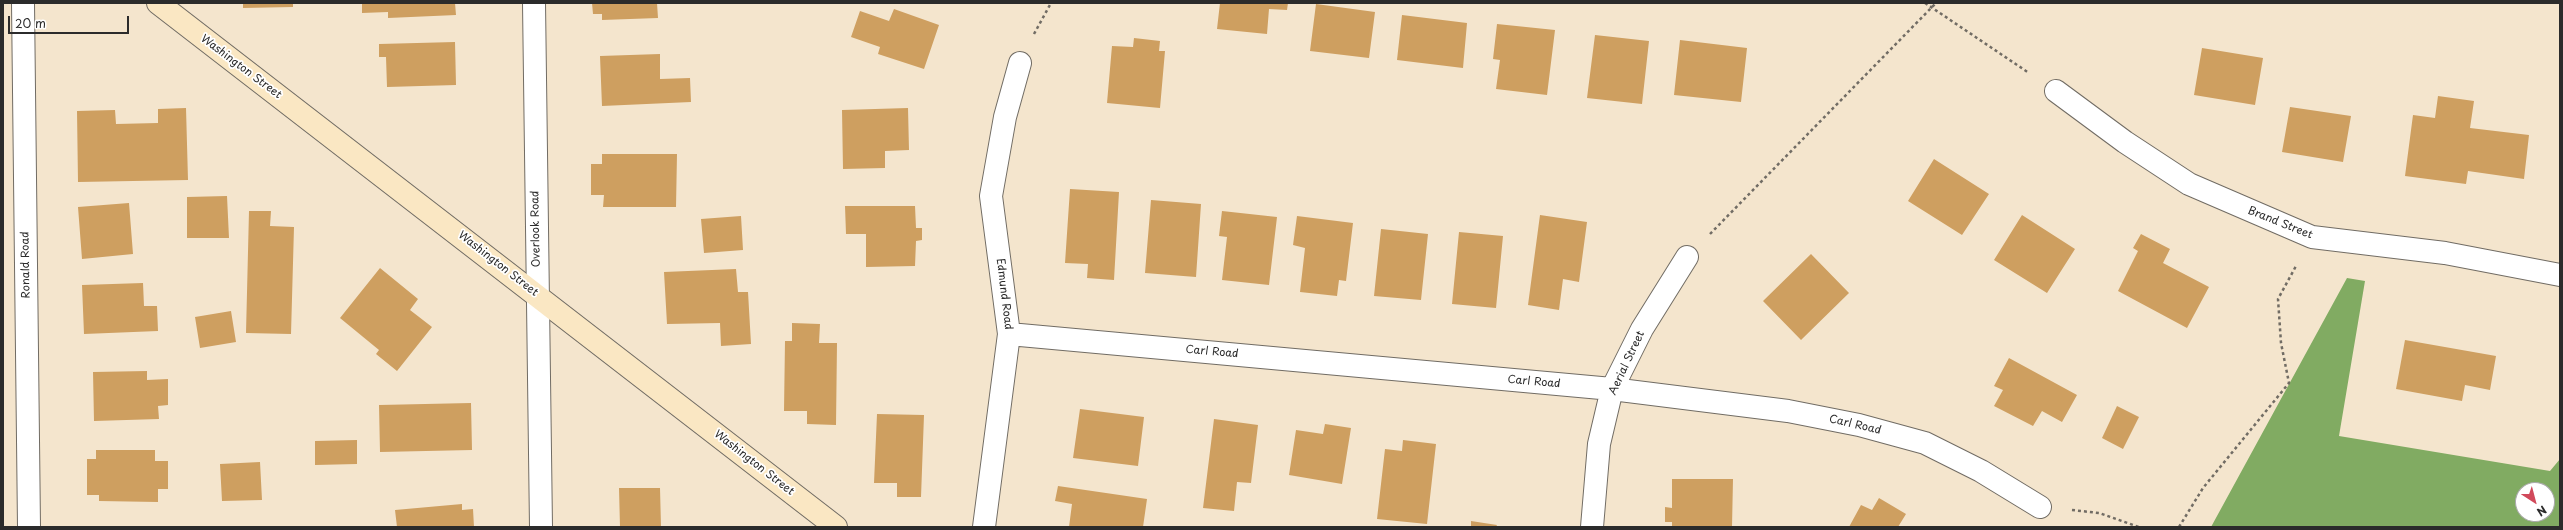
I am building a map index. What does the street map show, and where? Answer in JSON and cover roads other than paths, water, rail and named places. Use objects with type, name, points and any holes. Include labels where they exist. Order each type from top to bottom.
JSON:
[{"type":"street","name":"Ronald Road","points":[[23,3],[29,527]]},
{"type":"street","name":"Washington Street","points":[[158,3],[537,294],[836,527]]},
{"type":"street","name":"Overlook Road","points":[[534,3],[541,527]]},
{"type":"street","name":"Edmund Road","points":[[984,527],[1009,334],[991,196],[1005,117],[1020,63]]},
{"type":"street","name":"Brand Street","points":[[2056,91],[2125,142],[2189,184],[2312,237],[2444,253],[2560,275]]},
{"type":"street","name":"Aerial Street","points":[[1592,527],[1599,444],[1612,389],[1642,329],[1687,257]]},
{"type":"street","name":"Carl Road","points":[[1009,334],[1612,389],[1788,411],[1859,425],[1925,443],[1981,471],[2040,507]]}]
